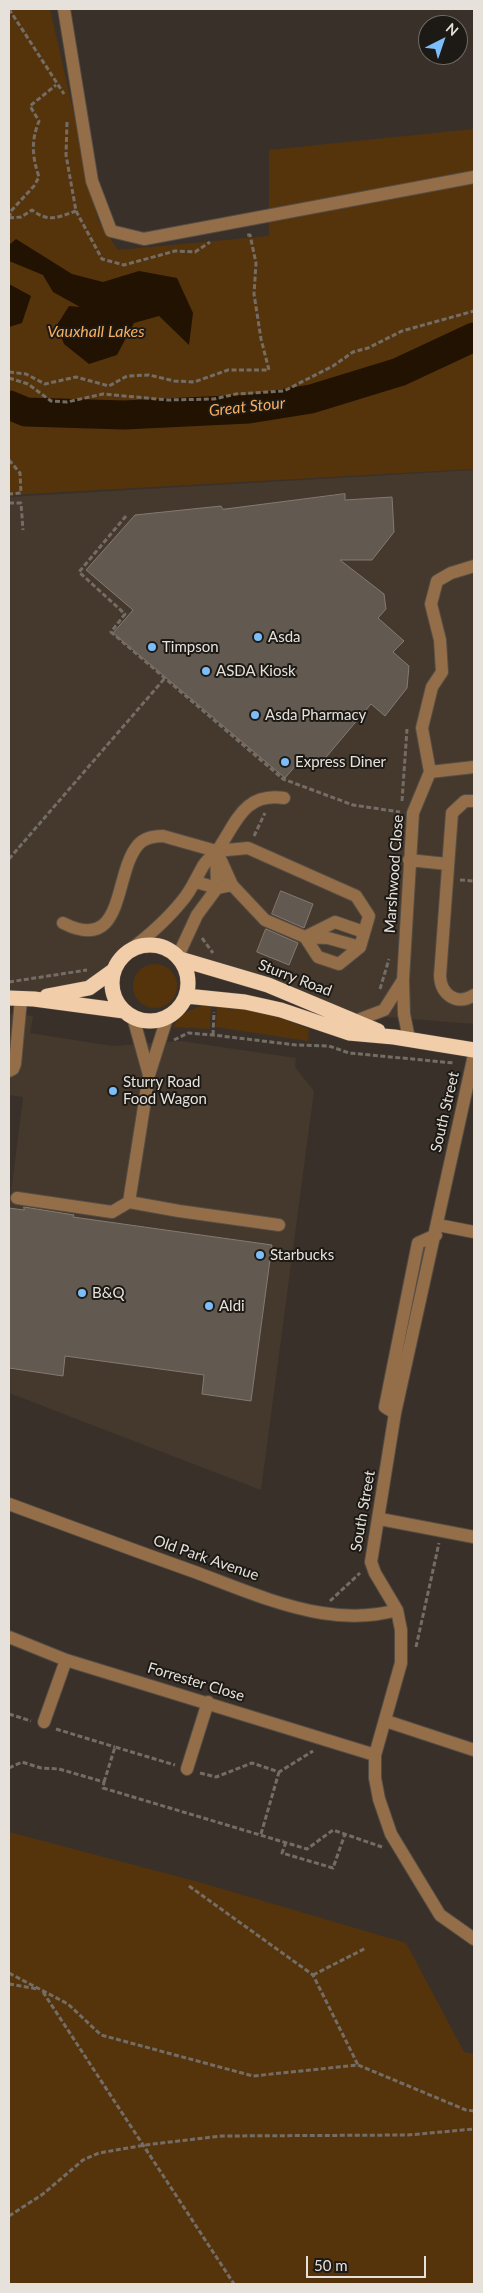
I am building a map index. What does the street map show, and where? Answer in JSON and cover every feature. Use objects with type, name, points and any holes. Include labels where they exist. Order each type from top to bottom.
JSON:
[{"type":"highway","name":"Sturry Road","points":[[126,953],[140,946],[153,944],[165,948],[179,958],[268,985],[402,1038],[474,1056]]},
{"type":"highway","points":[[21,999],[89,988],[114,970],[126,953]]},
{"type":"highway","points":[[21,999],[128,1014],[144,1021],[156,1021],[167,1018],[175,1012],[186,996],[189,983],[186,970],[179,958]]},
{"type":"highway","points":[[114,970],[113,992],[117,1002],[128,1014]]},
{"type":"highway","name":"Sturry Road","points":[[186,996],[245,1002],[281,1010],[349,1033],[402,1038]]},
{"type":"street","points":[[64,9],[92,182],[111,231],[144,239],[474,177]]},
{"type":"street","points":[[474,566],[451,573],[438,581],[433,592],[431,604],[440,640],[442,672],[432,687],[422,728],[430,772],[474,767]]},
{"type":"street","name":"Marshwood Close","points":[[402,1038],[409,860],[413,813],[430,772]]},
{"type":"street","points":[[126,953],[148,936],[182,902],[196,882],[202,867],[216,851],[242,810],[248,805],[273,796],[284,798]]},
{"type":"street","points":[[474,801],[465,801],[452,813],[440,985],[451,998],[461,1000],[474,995]]},
{"type":"street","points":[[63,923],[77,930],[86,930],[94,929],[106,922],[120,896],[131,858],[138,844],[146,839],[162,836],[173,837],[216,851],[248,848],[356,896],[369,916],[360,947],[340,964],[318,956],[305,937]]},
{"type":"street","points":[[216,851],[232,885],[265,920],[305,937],[328,938],[360,947]]},
{"type":"street","points":[[179,958],[197,915],[216,888],[216,851]]},
{"type":"street","points":[[409,860],[447,864]]},
{"type":"street","points":[[196,882],[216,888],[232,885]]},
{"type":"street","points":[[305,937],[335,922],[364,932]]},
{"type":"street","points":[[355,1021],[384,1010],[404,980]]},
{"type":"street","points":[[9,1071],[13,1069],[15,1064],[21,999]]},
{"type":"street","points":[[128,1014],[149,1075]]},
{"type":"street","points":[[129,1202],[149,1075],[167,1018]]},
{"type":"street","name":"South Street","points":[[474,1056],[395,1413],[380,1519],[371,1562],[375,1573],[397,1610],[401,1630],[401,1663],[375,1755],[375,1778],[379,1799],[391,1834],[440,1914],[474,1939]]},
{"type":"street","points":[[17,1198],[112,1212],[129,1202],[279,1225]]},
{"type":"street","points":[[437,1230],[474,1232]]},
{"type":"street","name":"Old Park Avenue","points":[[9,1504],[222,1582],[319,1612],[363,1616],[379,1615],[397,1610]]},
{"type":"street","points":[[380,1519],[474,1536]]},
{"type":"street","name":"Forrester Close","points":[[9,1638],[66,1660],[208,1702],[375,1755]]},
{"type":"street","points":[[44,1724],[66,1660]]},
{"type":"street","points":[[187,1769],[208,1702]]},
{"type":"street","points":[[386,1720],[474,1750]]},
{"type":"path","points":[[9,9],[56,85],[68,99]]},
{"type":"path","points":[[56,85],[30,106],[39,121],[33,138],[33,159],[39,177],[34,186],[10,212],[9,218],[20,216],[32,210],[42,217],[56,218],[76,211]]},
{"type":"path","points":[[67,116],[66,154],[76,211],[102,259],[124,265],[174,251],[195,252],[210,242]]},
{"type":"path","points":[[9,372],[26,374],[45,384],[76,377],[109,386],[127,376],[149,375],[194,382],[228,370],[269,370],[261,339],[254,294],[256,263],[250,235],[242,235]]},
{"type":"path","points":[[9,378],[28,384],[51,401],[67,402],[103,394],[168,400],[214,399],[236,394],[284,390],[333,366],[353,352],[368,348],[402,331],[474,311]]},
{"type":"path","points":[[9,460],[20,473],[21,493],[9,494]]},
{"type":"path","points":[[9,503],[21,503],[23,530]]},
{"type":"path","points":[[126,516],[79,572],[125,614],[111,632],[283,779],[353,805],[413,813]]},
{"type":"path","points":[[9,859],[165,678]]},
{"type":"path","points":[[9,982],[86,970],[94,966]]},
{"type":"path","points":[[172,1040],[188,1033],[296,1045],[328,1046],[349,1053],[451,1064],[474,1056]]},
{"type":"path","points":[[401,1663],[415,1654],[441,1530]]},
{"type":"path","points":[[319,1612],[371,1562]]},
{"type":"path","points":[[9,1714],[216,1777],[252,1763],[279,1772]]},
{"type":"path","points":[[261,1834],[279,1772],[330,1741]]},
{"type":"path","points":[[115,1747],[103,1788],[307,1849],[333,1830],[403,1854]]},
{"type":"path","points":[[9,1768],[22,1762],[41,1768],[59,1769],[104,1782]]},
{"type":"path","points":[[286,1842],[282,1853],[333,1868],[345,1834]]},
{"type":"path","points":[[189,1886],[313,1976],[358,2064]]},
{"type":"path","points":[[313,1976],[366,1948]]},
{"type":"path","points":[[9,1973],[68,2004],[101,2035],[253,2076],[358,2064],[466,2110],[474,2111]]},
{"type":"path","points":[[9,1984],[42,1990],[234,2284]]},
{"type":"path","points":[[9,2216],[43,2194],[83,2160],[99,2153],[145,2145],[221,2136],[408,2135],[473,2130]]},
{"type":"shaded area","points":[[9,9],[50,9],[98,220],[118,250],[269,236],[269,150],[474,129],[474,469],[9,495]]},
{"type":"shaded area","points":[[474,470],[474,1024],[337,1013],[178,956],[165,948],[153,944],[140,946],[126,953],[89,988],[9,998],[9,497]]},
{"type":"shaded area","points":[[159,964],[171,970],[176,977],[176,995],[171,1002],[164,1007],[151,1008],[143,1005],[136,998],[133,982],[136,974],[143,967]]},
{"type":"shaded area","points":[[217,1003],[246,1005],[309,1029],[308,1041],[216,1027]]},
{"type":"shaded area","points":[[211,1004],[210,1029],[173,1027],[189,1011],[199,1006]]},
{"type":"shaded area","points":[[9,1014],[33,1016],[30,1033],[112,1046],[181,1041],[296,1058],[295,1067],[314,1091],[261,1490],[9,1393],[9,1209],[23,1097],[9,1095]]},
{"type":"shaded area","points":[[9,1832],[202,1883],[406,1943],[464,2052],[474,2054],[474,2284],[9,2284]]},
{"type":"water","name":"Vauxhall Lakes","points":[[16,239],[72,274],[103,282],[139,271],[177,278],[193,313],[189,345],[159,316],[134,323],[117,355],[89,364],[64,344],[57,325],[69,306],[80,307],[53,292],[43,275],[9,261],[9,245]]},
{"type":"water","name":"Vauxhall Lakes","points":[[9,284],[31,296],[22,323],[9,327]]},
{"type":"building","name":"Asda","points":[[345,494],[345,500],[392,497],[394,532],[372,560],[340,560],[384,594],[386,609],[378,618],[404,641],[393,652],[409,666],[407,688],[385,716],[371,704],[316,769],[303,757],[285,778],[113,633],[133,610],[86,570],[135,515],[221,506],[223,509]]},
{"type":"building","points":[[281,891],[313,904],[304,928],[272,914]]},
{"type":"building","points":[[266,929],[298,943],[289,965],[257,952]]},
{"type":"building","points":[[24,1207],[74,1215],[73,1217],[272,1245],[251,1401],[202,1394],[204,1375],[65,1356],[63,1376],[9,1368],[9,1208],[24,1210]]},
{"type":"waterway","name":"Great Stour","points":[[9,405],[26,412],[124,415],[249,409],[311,399],[399,372],[474,337]]},
{"type":"place","name":"Asda","points":[[258,637]]},
{"type":"place","name":"Timpson","points":[[152,647]]},
{"type":"place","name":"ASDA Kiosk","points":[[206,671]]},
{"type":"place","name":"Asda Pharmacy","points":[[255,715]]},
{"type":"place","name":"Express Diner","points":[[285,762]]},
{"type":"place","name":"Sturry Road Food Wagon","points":[[113,1091]]},
{"type":"place","name":"Starbucks","points":[[260,1255]]},
{"type":"place","name":"B&Q","points":[[82,1293]]},
{"type":"place","name":"Aldi","points":[[209,1306]]}]
